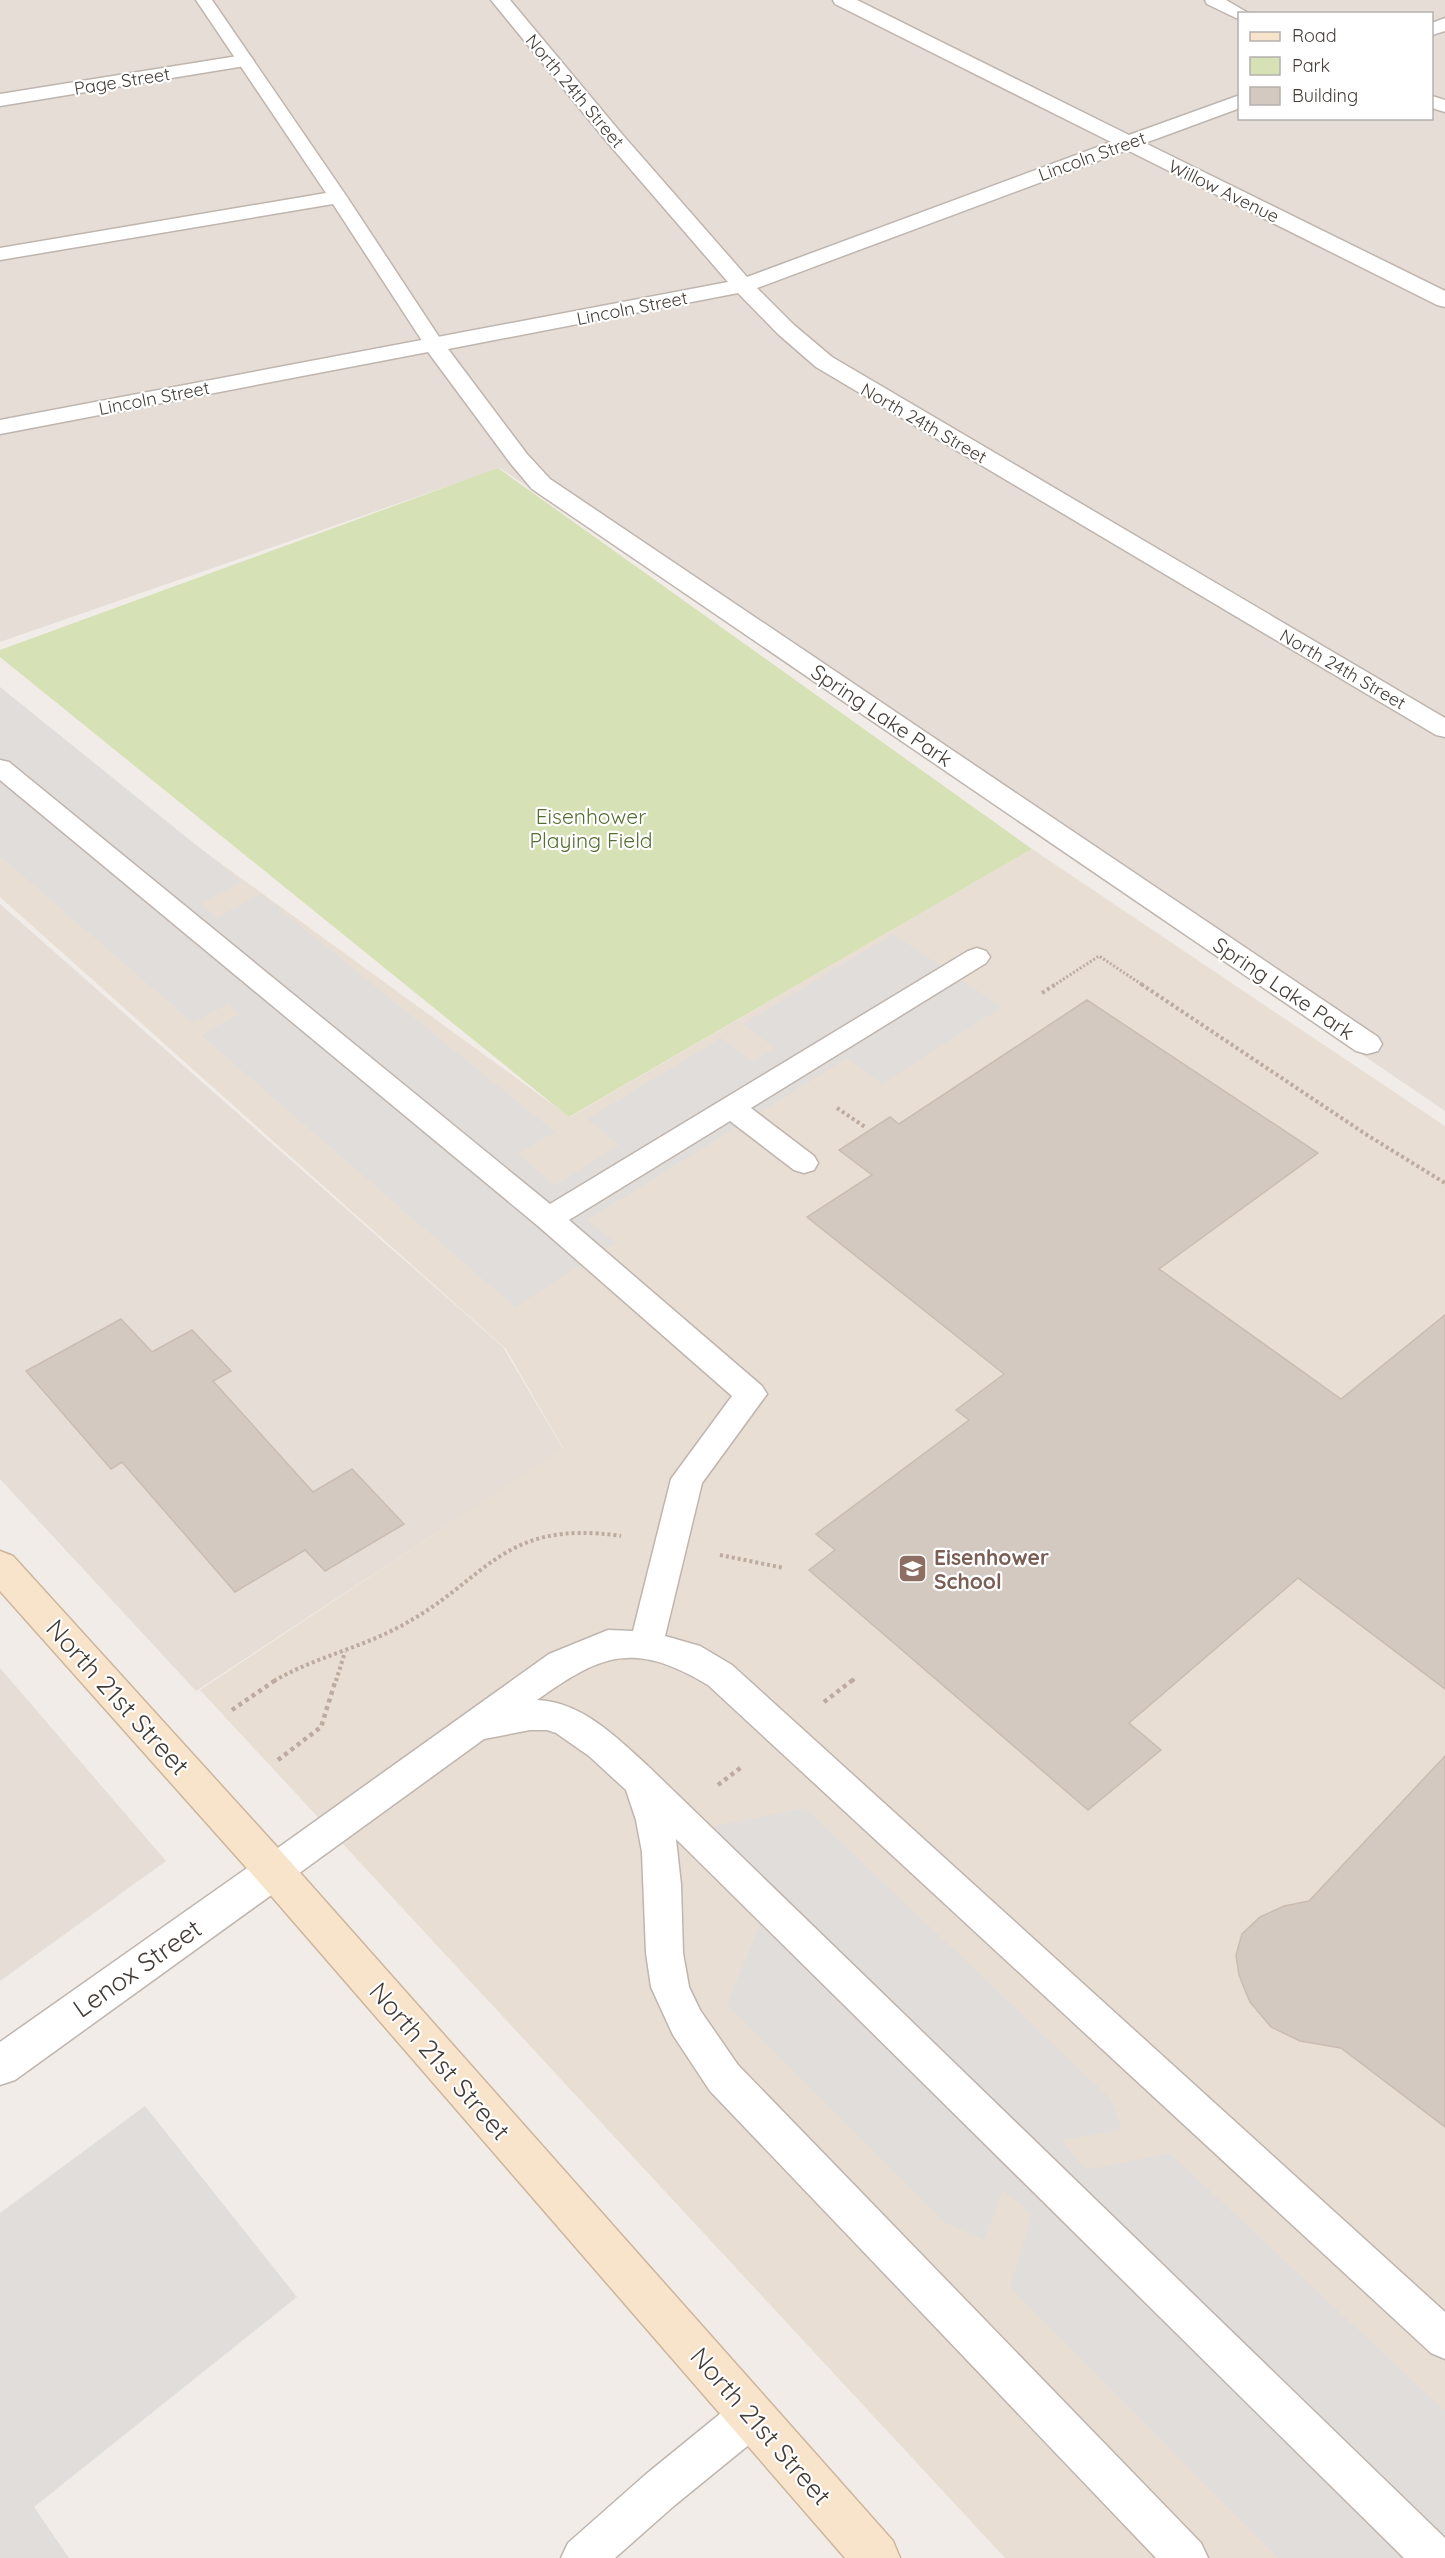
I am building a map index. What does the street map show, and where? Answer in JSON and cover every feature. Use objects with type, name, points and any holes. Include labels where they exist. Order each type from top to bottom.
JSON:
[{"type":"main road","name":"North 21st Street","points":[[0,1566],[274,1870],[876,2558]]},
{"type":"street","name":"North 24th Street","points":[[500,0],[595,117],[789,335],[850,380],[1445,729]]},
{"type":"street","name":"Willow Avenue","points":[[842,0],[1445,300]]},
{"type":"street","name":"Page Street","points":[[0,100],[244,61]]},
{"type":"street","name":"Lincoln Street","points":[[0,427],[743,286],[1238,101]]},
{"type":"street","name":"Spring Lake Park","points":[[435,346],[519,459],[541,484],[1367,1044]]},
{"type":"street","name":"Lenox Street","points":[[0,2066],[274,1870]]},
{"type":"lane","points":[[204,0],[338,197],[435,346]]},
{"type":"lane","points":[[1213,0],[1238,12]]},
{"type":"lane","points":[[0,254],[338,197]]},
{"type":"lane","points":[[0,767],[548,1219],[751,1394],[687,1479],[645,1645]]},
{"type":"lane","points":[[548,1219],[976,957]]},
{"type":"lane","points":[[730,1107],[804,1163]]},
{"type":"lane","points":[[274,1870],[561,1664],[608,1644],[645,1645],[688,1656],[720,1675],[1445,2339]]},
{"type":"lane","points":[[473,1729],[517,1716],[556,1717],[584,1732],[641,1782],[1435,2558]]},
{"type":"lane","points":[[641,1782],[654,1811],[660,1839],[664,1943],[670,1987],[694,2036],[724,2078],[1186,2558]]},
{"type":"lane","points":[[583,2558],[660,2490],[752,2415]]},
{"type":"path","points":[[1042,993],[1099,956],[1367,1135],[1445,1183]]},
{"type":"path","points":[[837,1108],[865,1127]]},
{"type":"path","points":[[232,1710],[273,1680],[305,1665],[345,1652],[411,1621],[450,1594],[502,1552],[528,1540],[572,1534],[605,1533],[784,1568]]},
{"type":"path","points":[[278,1760],[321,1727],[345,1652]]},
{"type":"path","points":[[822,1704],[855,1678]]},
{"type":"shaded area","points":[[0,0],[1445,0],[1445,1111],[500,468],[0,642]]},
{"type":"shaded area","points":[[0,687],[242,882],[201,903],[217,917],[261,894],[555,1132],[518,1154],[555,1185],[619,1145],[587,1119],[721,1038],[753,1061],[775,1048],[743,1024],[893,934],[1002,1007],[882,1084],[847,1058],[588,1220],[616,1243],[515,1307],[201,1035],[240,1014],[228,1004],[193,1023],[0,856]]},
{"type":"shaded area","name":"Eisenhower School","points":[[0,703],[570,1117],[1032,849],[1445,1126],[1445,2558],[1005,2558],[200,1690],[563,1448],[506,1349],[0,897]]},
{"type":"shaded area","points":[[0,904],[503,1347],[563,1449],[196,1691],[0,1479]]},
{"type":"shaded area","points":[[0,1668],[166,1861],[0,1981]]},
{"type":"shaded area","points":[[805,1808],[1110,2098],[1122,2130],[1061,2140],[1086,2170],[1170,2153],[1445,2411],[1445,2558],[1278,2558],[1010,2287],[1032,2214],[1003,2190],[984,2240],[946,2223],[727,2004],[767,1908],[691,1831]]},
{"type":"shaded area","points":[[145,2106],[297,2297],[34,2507],[69,2558],[0,2558],[0,2213]]},
{"type":"green space","name":"Eisenhower Playing Field","points":[[498,468],[1032,849],[569,1117],[0,657],[0,650]]},
{"type":"building","points":[[1087,1000],[1318,1153],[1159,1269],[1341,1399],[1445,1315],[1445,1689],[1298,1578],[1129,1723],[1161,1750],[1088,1810],[809,1570],[835,1550],[816,1534],[969,1420],[956,1410],[1004,1374],[807,1217],[872,1175],[839,1150],[890,1117],[899,1124]]},
{"type":"building","points":[[121,1319],[152,1352],[192,1330],[231,1371],[213,1381],[313,1492],[352,1469],[404,1524],[325,1571],[305,1550],[235,1592],[122,1462],[111,1469],[26,1371]]},
{"type":"building","points":[[1445,1756],[1445,2127],[1341,2048],[1300,2041],[1271,2027],[1250,2002],[1239,1975],[1236,1955],[1242,1934],[1260,1917],[1284,1906],[1309,1901]]},
{"type":"place","name":"Eisenhower School","points":[[913,1569]]}]
